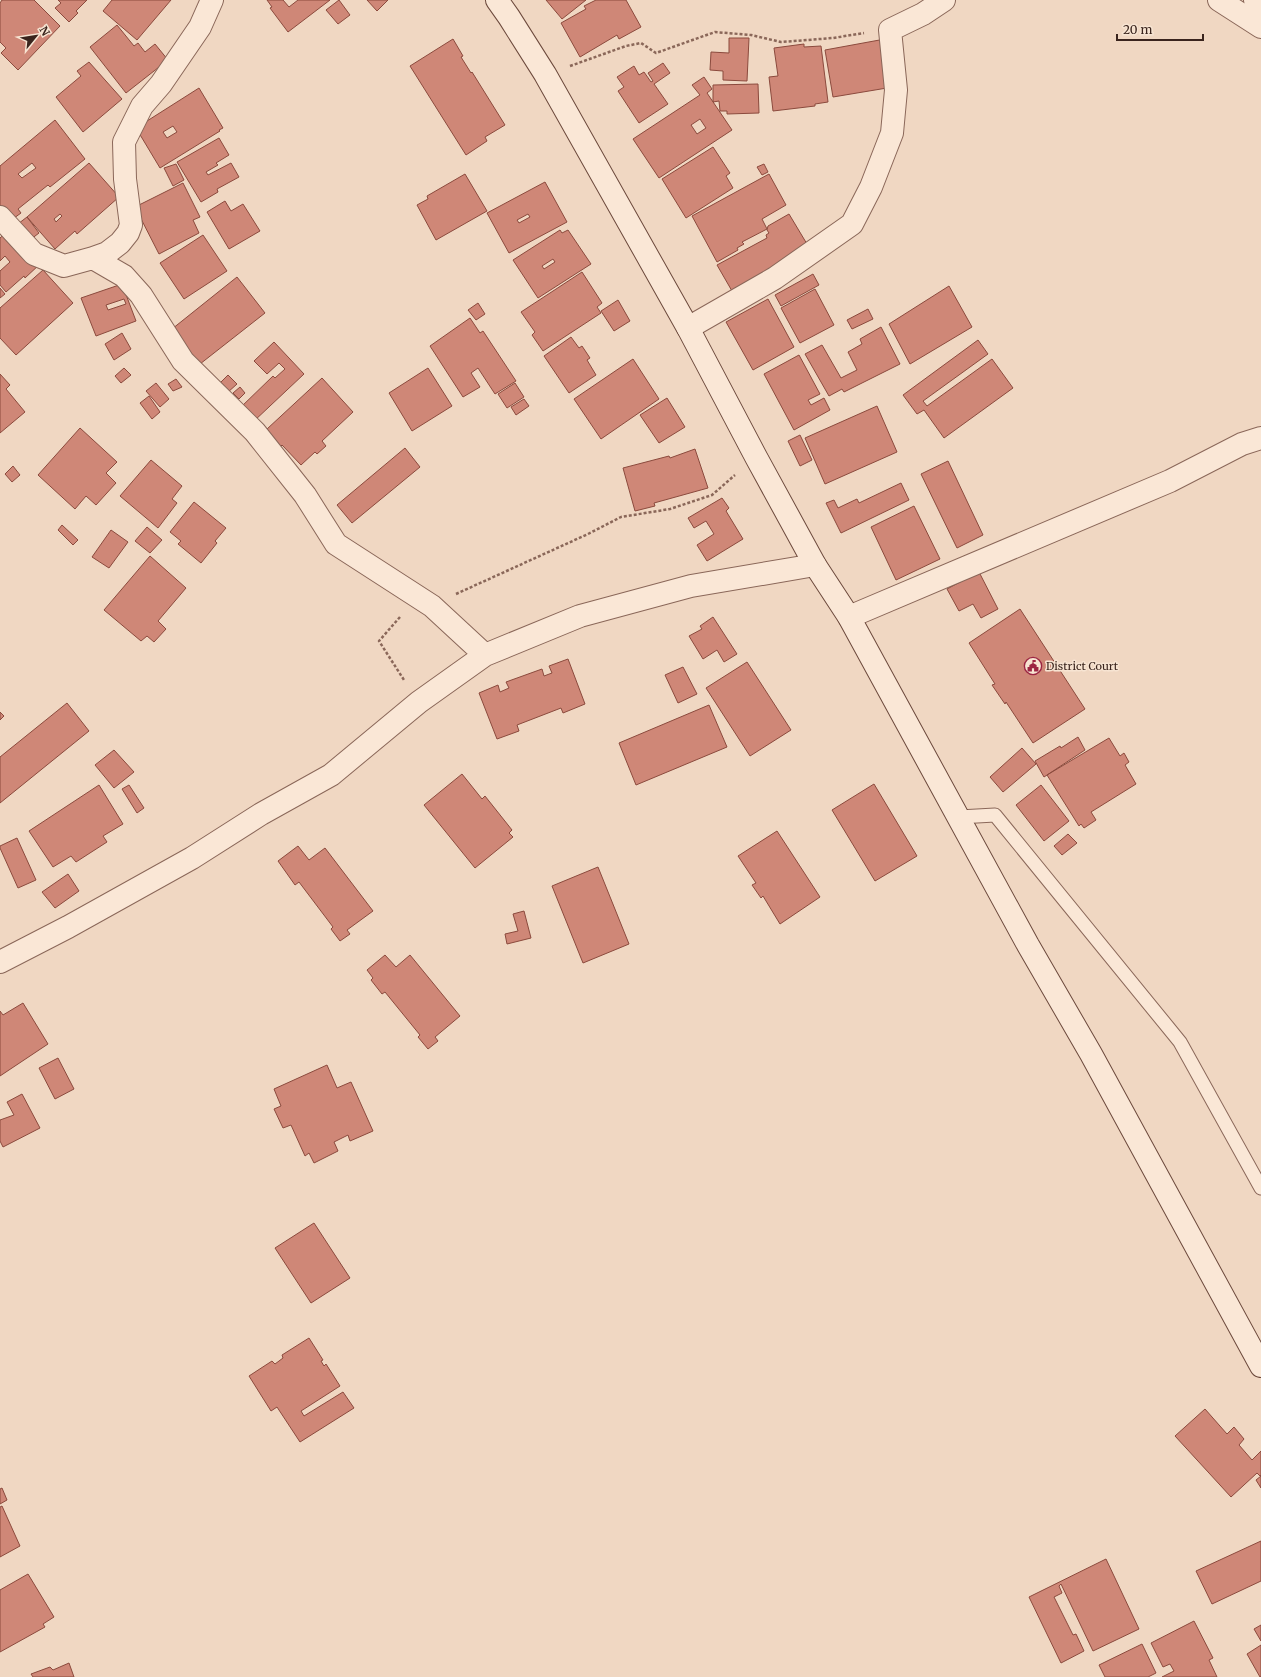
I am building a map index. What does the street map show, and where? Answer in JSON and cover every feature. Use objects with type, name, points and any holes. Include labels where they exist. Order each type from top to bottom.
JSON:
[{"type":"street","points":[[0,217],[34,254],[64,266],[108,252],[120,243],[128,234],[131,225],[125,179],[124,142],[142,106],[161,84],[200,27],[212,0]]},
{"type":"street","points":[[497,0],[545,74],[688,328],[815,565],[850,617],[1028,945],[1256,1347],[1261,1366]]},
{"type":"street","points":[[688,328],[775,278],[852,224],[871,187],[892,133],[896,90],[890,30],[923,14],[944,0]]},
{"type":"street","points":[[1219,0],[1261,27]]},
{"type":"street","points":[[1255,0],[1261,14]]},
{"type":"street","points":[[92,258],[124,276],[141,295],[183,361],[255,432],[306,495],[336,544],[432,606],[485,655]]},
{"type":"street","points":[[850,617],[1170,481],[1242,444],[1261,438]]},
{"type":"street","points":[[0,962],[68,927],[192,858],[261,814],[331,776],[419,702],[485,655],[580,616],[691,586],[815,565]]},
{"type":"lane","points":[[959,817],[995,815],[1180,1042],[1261,1188]]},
{"type":"path","points":[[545,74],[575,65],[626,46],[641,43],[656,53],[715,32],[751,35],[781,42],[833,38],[890,30]]},
{"type":"path","points":[[419,702],[379,641],[402,615],[432,606],[588,534],[621,517],[670,509],[712,495],[756,457]]},
{"type":"building","points":[[2,0],[34,0],[60,26],[18,70],[1,53],[6,48],[0,42],[0,3]]},
{"type":"building","points":[[58,0],[87,0],[76,11],[78,13],[69,22],[55,8],[61,3]]},
{"type":"building","points":[[112,0],[171,0],[137,40],[103,11]]},
{"type":"building","points":[[267,0],[283,0],[289,7],[298,0],[330,0],[288,32],[270,8],[272,7]]},
{"type":"building","points":[[339,0],[350,15],[338,24],[326,10]]},
{"type":"building","points":[[367,0],[388,0],[377,11]]},
{"type":"building","points":[[546,0],[586,0],[562,19]]},
{"type":"building","points":[[596,0],[626,0],[641,27],[619,39],[617,35],[580,57],[561,23],[586,9],[584,6]]},
{"type":"building","points":[[117,25],[134,46],[138,43],[145,52],[155,44],[168,60],[126,93],[90,47]]},
{"type":"building","points":[[729,38],[749,38],[747,81],[723,80],[723,71],[710,70],[711,52],[729,53]]},
{"type":"building","points":[[453,39],[463,56],[461,57],[505,125],[485,137],[487,141],[466,155],[410,66]]},
{"type":"building","points":[[885,39],[887,88],[833,97],[825,50]]},
{"type":"building","points":[[804,44],[804,47],[821,46],[828,102],[815,104],[815,106],[773,111],[769,77],[778,76],[774,48]]},
{"type":"building","points":[[89,62],[122,99],[83,132],[56,97],[81,76],[77,71]]},
{"type":"building","points":[[663,63],[670,73],[654,84],[668,104],[639,123],[618,91],[624,87],[617,77],[634,66],[639,75],[644,72],[651,82],[653,81],[648,73]]},
{"type":"building","points":[[704,77],[712,89],[707,93],[732,130],[659,178],[633,139],[700,95],[692,85]],"holes":[[[700,119],[706,128],[697,134],[691,125]]]},
{"type":"building","points":[[758,84],[759,113],[727,114],[727,111],[720,111],[719,101],[713,102],[713,85]]},
{"type":"building","points":[[199,88],[223,128],[160,168],[136,128]],"holes":[[[173,126],[177,132],[167,138],[163,132]]]},
{"type":"building","points":[[55,120],[85,159],[50,187],[48,185],[18,209],[21,213],[10,221],[0,209],[0,166]],"holes":[[[32,163],[36,168],[22,178],[18,174]]]},
{"type":"building","points":[[219,138],[229,155],[216,163],[218,165],[206,172],[208,175],[231,163],[239,177],[217,189],[218,192],[201,202],[177,162]]},
{"type":"building","points":[[713,147],[730,173],[726,176],[733,188],[686,218],[662,179]]},
{"type":"building","points":[[89,163],[119,197],[77,234],[75,231],[55,249],[27,217]],"holes":[[[60,214],[62,216],[56,222],[54,219]]]},
{"type":"building","points":[[176,164],[184,180],[173,186],[164,168]]},
{"type":"building","points":[[764,164],[768,172],[762,175],[757,167]]},
{"type":"building","points":[[465,174],[487,211],[436,240],[417,205],[428,199],[427,196]]},
{"type":"building","points":[[769,174],[786,205],[762,219],[767,229],[742,242],[744,244],[737,248],[738,250],[717,262],[692,216]]},
{"type":"building","points":[[545,182],[567,222],[509,253],[487,213]],"holes":[[[528,214],[530,217],[519,223],[517,220]]]},
{"type":"building","points":[[183,183],[200,217],[193,220],[199,233],[159,254],[135,207]]},
{"type":"building","points":[[225,201],[231,211],[243,204],[260,231],[229,249],[207,212]]},
{"type":"building","points":[[789,214],[810,249],[732,291],[717,265],[767,238],[766,235],[769,233],[767,230],[768,226]]},
{"type":"building","points":[[27,217],[39,233],[26,243],[14,227]]},
{"type":"building","points":[[9,230],[40,264],[25,278],[24,276],[6,292],[0,285],[0,271],[10,262],[5,256],[0,261],[0,238]]},
{"type":"building","points":[[560,230],[562,233],[568,230],[591,264],[538,298],[513,260]],"holes":[[[553,259],[555,262],[544,269],[542,266]]]},
{"type":"building","points":[[203,235],[227,271],[184,299],[160,263]]},
{"type":"building","points":[[43,270],[73,303],[16,355],[0,338],[0,308]]},
{"type":"building","points":[[582,272],[602,303],[597,307],[601,313],[543,351],[532,335],[535,332],[521,312]]},
{"type":"building","points":[[813,274],[819,285],[781,306],[775,295]]},
{"type":"building","points":[[237,277],[265,313],[200,364],[172,329]]},
{"type":"building","points":[[122,284],[136,321],[96,336],[81,298]],"holes":[[[124,299],[126,304],[108,310],[106,305]]]},
{"type":"building","points":[[949,286],[972,327],[910,364],[889,324]]},
{"type":"building","points":[[0,288],[5,294],[0,298]]},
{"type":"building","points":[[815,289],[834,325],[800,343],[781,308]]},
{"type":"building","points":[[768,299],[794,347],[753,370],[726,322]]},
{"type":"building","points":[[618,300],[630,321],[614,331],[601,311]]},
{"type":"building","points":[[478,303],[485,314],[476,320],[468,310]]},
{"type":"building","points":[[868,309],[873,319],[852,329],[847,320]]},
{"type":"building","points":[[470,318],[480,333],[483,331],[516,381],[495,394],[478,368],[471,373],[480,387],[463,397],[430,346]]},
{"type":"building","points":[[881,327],[900,364],[844,392],[842,389],[829,396],[805,354],[822,345],[841,378],[857,370],[848,352],[862,344],[860,339]]},
{"type":"building","points":[[122,333],[131,349],[114,360],[105,344]]},
{"type":"building","points":[[571,337],[579,348],[582,346],[590,358],[587,360],[596,375],[569,393],[544,356]]},
{"type":"building","points":[[978,340],[988,354],[923,401],[927,406],[992,359],[1013,388],[944,438],[924,410],[917,414],[903,395]]},
{"type":"building","points":[[274,342],[304,374],[253,422],[240,408],[273,376],[275,378],[285,369],[279,363],[267,374],[254,361]]},
{"type":"building","points":[[799,355],[820,394],[808,400],[811,405],[824,398],[830,410],[794,430],[764,374]]},
{"type":"building","points":[[633,359],[659,399],[601,439],[574,399]]},
{"type":"building","points":[[124,368],[131,375],[121,383],[115,376]]},
{"type":"building","points":[[428,368],[452,406],[412,431],[389,393]]},
{"type":"building","points":[[0,374],[10,385],[6,389],[25,412],[0,433]]},
{"type":"building","points":[[228,375],[237,384],[227,393],[218,385]]},
{"type":"building","points":[[322,378],[353,412],[322,441],[326,446],[317,454],[315,452],[301,465],[282,445],[277,450],[263,436],[269,431],[267,429]]},
{"type":"building","points":[[176,379],[182,387],[173,391],[168,384]]},
{"type":"building","points":[[156,383],[169,399],[160,407],[146,391]]},
{"type":"building","points":[[515,383],[524,397],[507,408],[498,394]]},
{"type":"building","points":[[240,387],[245,393],[239,399],[233,393]]},
{"type":"building","points":[[149,396],[160,412],[152,419],[140,403]]},
{"type":"building","points":[[667,398],[685,427],[659,443],[640,415]]},
{"type":"building","points":[[524,399],[529,406],[516,415],[511,407]]},
{"type":"building","points":[[877,406],[897,452],[825,484],[805,438]]},
{"type":"building","points":[[80,428],[117,462],[106,473],[116,483],[96,505],[86,496],[75,509],[38,475]]},
{"type":"building","points":[[800,435],[812,460],[800,466],[788,441]]},
{"type":"building","points":[[405,448],[420,467],[352,523],[337,505]]},
{"type":"building","points":[[695,449],[708,488],[654,503],[655,506],[635,511],[623,468],[669,456],[670,458]]},
{"type":"building","points":[[151,460],[182,486],[172,499],[177,503],[158,528],[120,496]]},
{"type":"building","points":[[948,461],[983,535],[957,548],[921,474]]},
{"type":"building","points":[[13,466],[20,475],[12,482],[5,474]]},
{"type":"building","points":[[901,483],[909,500],[841,533],[826,503],[834,500],[838,508],[857,499],[859,503]]},
{"type":"building","points":[[722,498],[729,508],[726,511],[743,539],[707,561],[697,545],[714,534],[706,521],[694,528],[688,518]]},
{"type":"building","points":[[194,502],[226,528],[215,541],[217,543],[201,563],[178,544],[181,541],[170,532]]},
{"type":"building","points":[[914,506],[940,559],[896,580],[871,527]]},
{"type":"building","points":[[62,525],[78,540],[73,545],[58,530]]},
{"type":"building","points":[[147,527],[162,540],[150,553],[135,541]]},
{"type":"building","points":[[111,530],[128,542],[109,568],[92,557]]},
{"type":"building","points":[[150,556],[186,588],[158,621],[166,629],[154,642],[147,636],[141,641],[104,610]]},
{"type":"building","points":[[979,572],[998,609],[981,618],[973,604],[959,611],[947,589]]},
{"type":"building","points":[[1020,609],[1085,709],[1033,743],[1006,702],[1005,704],[992,685],[995,684],[969,643]]},
{"type":"building","points":[[713,617],[737,654],[724,662],[717,650],[703,659],[689,636],[702,629],[700,626]]},
{"type":"building","points":[[568,659],[585,704],[563,713],[561,708],[517,725],[519,731],[497,739],[479,693],[498,685],[500,692],[509,688],[506,682],[542,669],[544,676],[552,673],[549,666]]},
{"type":"building","points":[[747,662],[791,730],[750,756],[706,688]]},
{"type":"building","points":[[683,667],[697,694],[678,703],[665,675]]},
{"type":"building","points":[[67,703],[89,731],[0,803],[0,757]]},
{"type":"building","points":[[709,705],[727,747],[636,785],[619,743]]},
{"type":"building","points":[[0,712],[4,716],[0,720]]},
{"type":"building","points":[[1078,737],[1085,750],[1044,777],[1035,761],[1060,746],[1061,748]]},
{"type":"building","points":[[1109,738],[1120,756],[1124,753],[1129,762],[1125,765],[1136,784],[1091,812],[1096,820],[1084,828],[1081,824],[1079,826],[1047,775]]},
{"type":"building","points":[[1022,748],[1036,764],[1003,792],[990,777]]},
{"type":"building","points":[[114,750],[134,772],[114,788],[95,765]]},
{"type":"building","points":[[462,774],[482,799],[485,796],[512,830],[509,833],[513,837],[475,868],[424,805]]},
{"type":"building","points":[[874,784],[917,856],[875,881],[832,810]]},
{"type":"building","points":[[99,785],[123,824],[103,836],[107,842],[76,862],[71,856],[53,867],[29,831]]},
{"type":"building","points":[[129,785],[144,808],[137,813],[122,789]]},
{"type":"building","points":[[1041,785],[1069,821],[1044,841],[1016,805]]},
{"type":"building","points":[[777,831],[820,897],[780,924],[763,896],[761,898],[752,885],[756,883],[738,856]]},
{"type":"building","points":[[1068,834],[1077,843],[1062,855],[1054,846]]},
{"type":"building","points":[[17,838],[36,880],[18,888],[0,848],[0,846]]},
{"type":"building","points":[[298,846],[309,860],[325,848],[373,911],[347,930],[350,934],[340,941],[331,929],[333,927],[299,882],[295,885],[278,861]]},
{"type":"building","points":[[598,867],[629,944],[583,963],[552,886]]},
{"type":"building","points":[[68,874],[79,891],[55,908],[42,892]]},
{"type":"building","points":[[524,911],[531,938],[507,944],[505,934],[518,931],[513,914]]},
{"type":"building","points":[[385,955],[396,967],[410,955],[460,1016],[435,1037],[438,1041],[428,1049],[418,1037],[420,1035],[385,992],[382,994],[371,980],[373,978],[367,970]]},
{"type":"building","points":[[23,1003],[48,1044],[0,1076],[0,1011],[3,1015]]},
{"type":"building","points":[[58,1058],[74,1089],[55,1099],[39,1068]]},
{"type":"building","points":[[327,1065],[337,1088],[351,1082],[373,1131],[350,1141],[348,1135],[334,1142],[338,1151],[314,1163],[309,1153],[305,1156],[291,1125],[283,1128],[274,1109],[281,1106],[274,1089]]},
{"type":"building","points":[[22,1094],[40,1128],[3,1147],[0,1141],[0,1120],[14,1115],[7,1102]]},
{"type":"building","points":[[314,1223],[350,1278],[311,1303],[275,1248]]},
{"type":"building","points":[[309,1338],[323,1360],[321,1361],[324,1366],[326,1364],[340,1386],[301,1411],[304,1416],[343,1392],[354,1408],[300,1442],[277,1407],[271,1411],[249,1376],[272,1361],[275,1364],[283,1358],[282,1355]]},
{"type":"building","points":[[1205,1409],[1227,1434],[1234,1427],[1244,1439],[1239,1445],[1252,1460],[1261,1451],[1261,1475],[1260,1476],[1257,1473],[1231,1497],[1175,1436]]},
{"type":"building","points":[[1261,1476],[1261,1488],[1256,1480]]},
{"type":"building","points":[[2,1488],[7,1500],[0,1504],[0,1489]]},
{"type":"building","points":[[2,1506],[20,1546],[0,1557],[0,1507]]},
{"type":"building","points":[[1261,1541],[1261,1581],[1212,1604],[1196,1571]]},
{"type":"building","points":[[1106,1559],[1139,1629],[1093,1651],[1061,1584],[1059,1586],[1062,1593],[1054,1597],[1073,1635],[1076,1634],[1084,1651],[1061,1663],[1029,1597]]},
{"type":"building","points":[[28,1574],[54,1617],[43,1624],[45,1627],[0,1652],[0,1590]]},
{"type":"building","points":[[1194,1621],[1213,1658],[1209,1660],[1217,1677],[1162,1677],[1174,1671],[1170,1664],[1163,1667],[1151,1643]]},
{"type":"building","points":[[1261,1625],[1261,1641],[1254,1629]]},
{"type":"building","points":[[1142,1644],[1156,1673],[1148,1677],[1105,1677],[1099,1665]]},
{"type":"building","points":[[1261,1645],[1261,1677],[1260,1677],[1247,1654]]},
{"type":"building","points":[[69,1663],[74,1677],[33,1677],[31,1674],[50,1667],[53,1670]]},
{"type":"place","name":"District Court","points":[[1033,666]]}]
